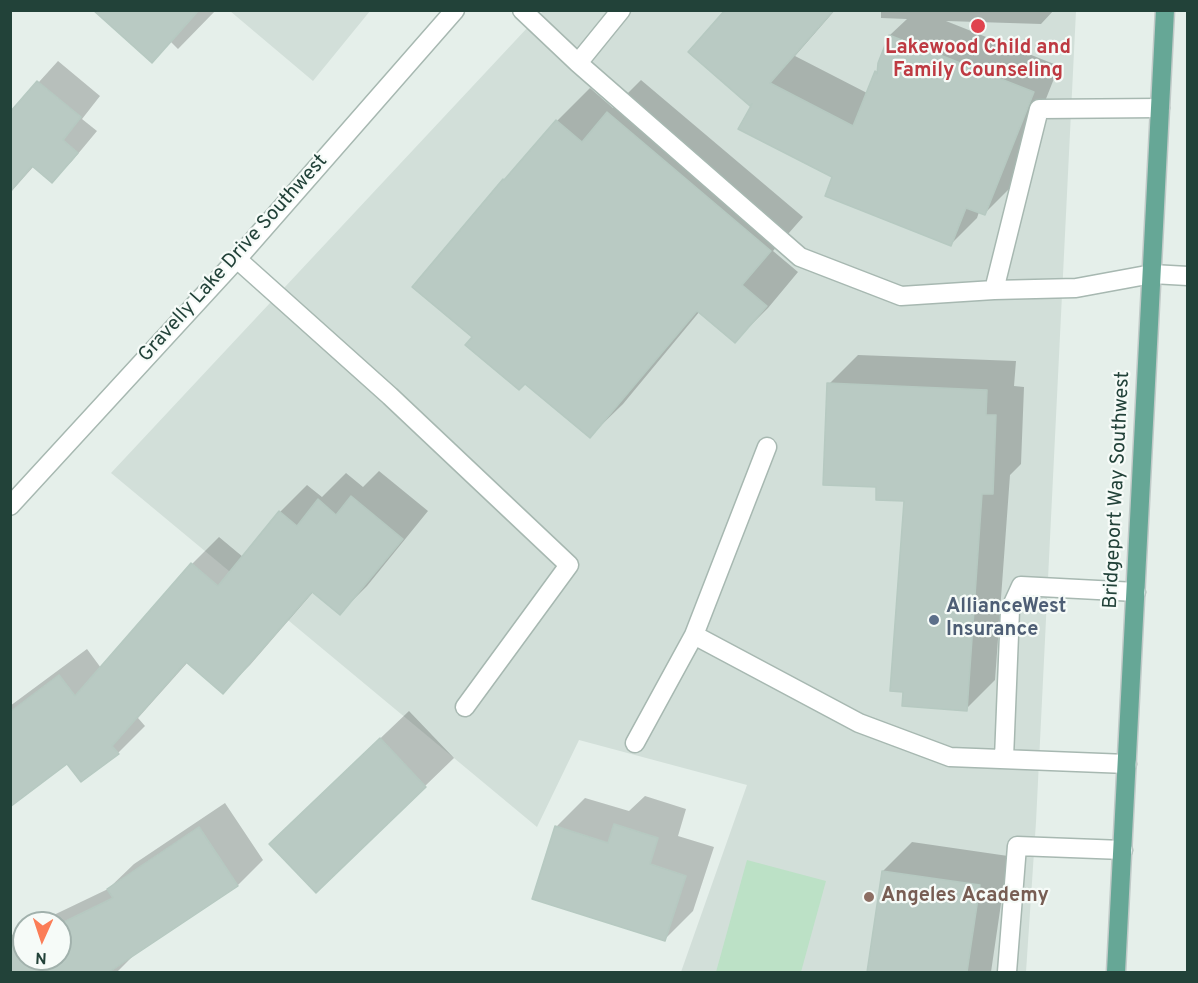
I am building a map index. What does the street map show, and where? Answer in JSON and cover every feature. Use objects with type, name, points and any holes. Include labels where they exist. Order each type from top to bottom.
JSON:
[{"type":"main road","name":"Bridgeport Way Southwest","points":[[1116,972],[1165,10]]},
{"type":"street","name":"Gravelly Lake Drive Southwest","points":[[10,506],[237,259],[455,10]]},
{"type":"street","points":[[522,10],[578,63],[800,257],[902,296],[1076,288],[1152,274],[1188,276]]},
{"type":"street","points":[[578,63],[621,10]]},
{"type":"street","points":[[994,290],[1039,110],[1160,108]]},
{"type":"street","points":[[237,259],[390,396],[569,565],[465,707]]},
{"type":"street","points":[[635,744],[694,636],[767,447]]},
{"type":"street","points":[[1004,758],[1010,610],[1021,586],[1136,592]]},
{"type":"street","points":[[694,636],[859,723],[950,757],[1126,764]]},
{"type":"street","points":[[1007,972],[1017,846],[1122,850]]},
{"type":"shaded area","points":[[230,11],[370,11],[313,81]]},
{"type":"shaded area","points":[[543,11],[1076,11],[1036,822],[1026,972],[681,972],[747,785],[579,740],[537,827],[111,473]]},
{"type":"green space","points":[[747,860],[826,881],[801,972],[716,972]]},
{"type":"building","points":[[93,10],[199,10],[152,63]]},
{"type":"building","points":[[725,10],[834,10],[770,83],[853,126],[875,71],[877,74],[878,63],[889,35],[1034,92],[985,215],[966,208],[951,246],[825,196],[832,177],[738,129],[752,104],[750,106],[688,52]]},
{"type":"building","points":[[37,81],[81,117],[63,140],[78,153],[52,183],[32,166],[10,192],[10,112]]},
{"type":"building","points":[[607,112],[771,251],[742,285],[767,306],[735,343],[697,311],[590,438],[525,384],[519,390],[465,345],[472,337],[412,287],[556,120],[582,142]]},
{"type":"building","points":[[827,383],[987,390],[986,415],[996,415],[993,494],[982,494],[967,711],[902,706],[903,692],[890,691],[904,501],[876,500],[876,487],[823,485]]},
{"type":"building","points":[[351,496],[403,539],[340,615],[312,592],[223,694],[186,662],[112,746],[119,754],[81,782],[67,764],[10,807],[10,712],[59,675],[75,696],[191,563],[218,586],[279,511],[297,526],[318,499],[336,515]]},
{"type":"building","points":[[380,738],[426,787],[316,893],[269,844]]},
{"type":"building","points":[[614,824],[658,838],[650,864],[686,876],[665,941],[532,899],[555,826],[608,843]]},
{"type":"building","points":[[199,827],[238,886],[109,972],[10,972],[10,948],[12,947],[12,971],[72,971],[72,918],[113,898],[107,889]]},
{"type":"building","points":[[882,871],[980,885],[967,972],[867,972]]},
{"type":"place","name":"Lakewood Child and Family Counseling","points":[[978,26]]},
{"type":"place","name":"AllianceWest Insurance","points":[[934,620]]},
{"type":"place","name":"Angeles Academy","points":[[869,897]]}]
